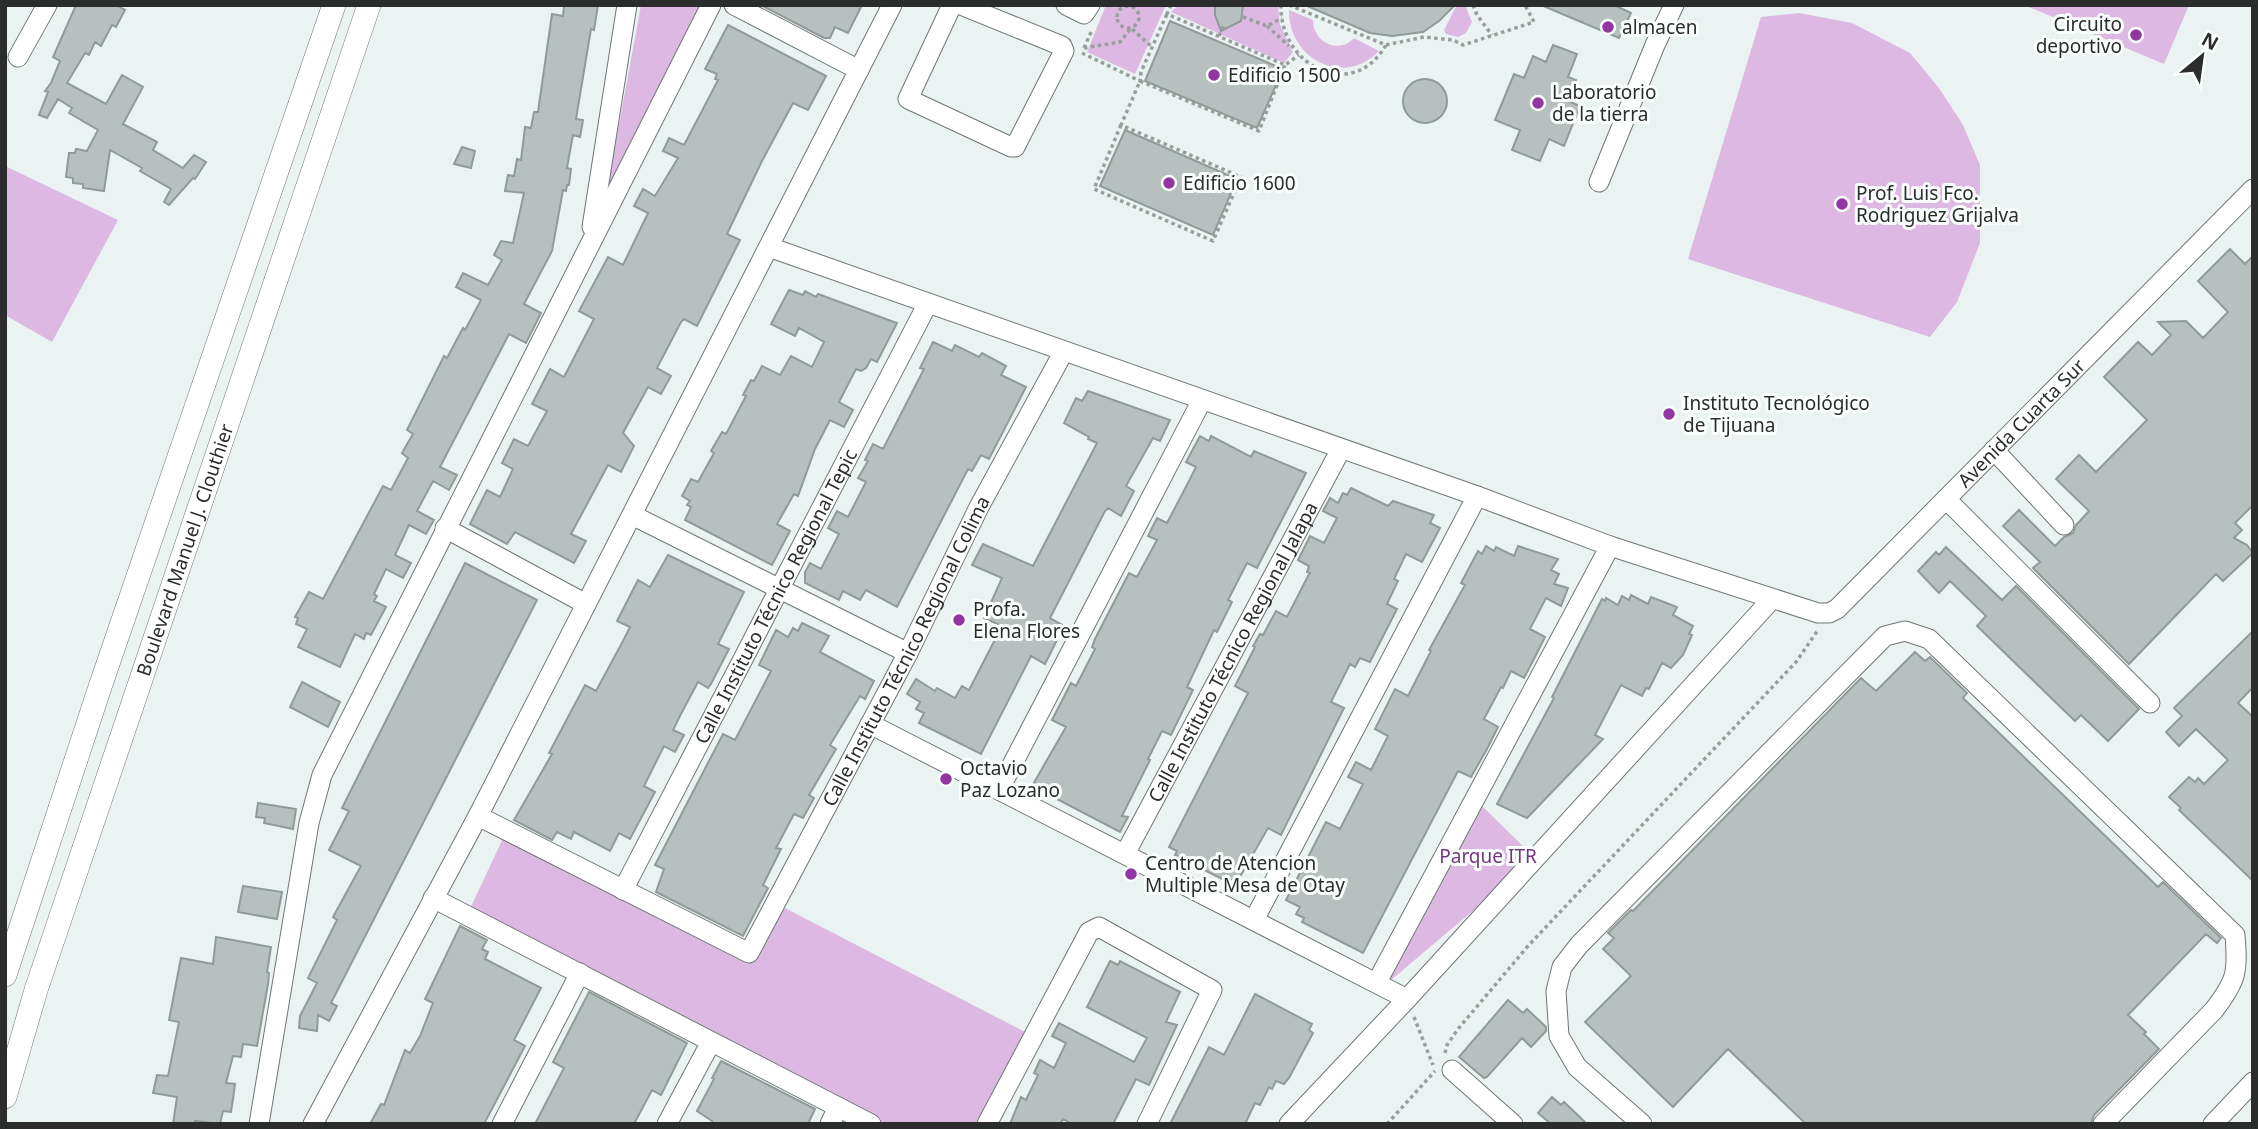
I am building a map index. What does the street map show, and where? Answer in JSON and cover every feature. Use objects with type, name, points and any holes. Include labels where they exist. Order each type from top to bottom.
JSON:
[{"type":"main road","name":"Boulevard Manuel J. Clouthier","points":[[5,975],[100,687],[334,5]]},
{"type":"main road","name":"Boulevard Manuel J. Clouthier","points":[[5,1097],[53,941],[369,5]]},
{"type":"street","points":[[18,57],[47,5]]},
{"type":"street","points":[[590,245],[627,5]]},
{"type":"street","points":[[260,1124],[315,795],[322,775],[711,5]]},
{"type":"street","points":[[734,5],[859,70]]},
{"type":"street","points":[[313,1124],[478,816],[892,5]]},
{"type":"street","points":[[951,5],[908,99],[1015,147],[1064,51],[1062,46],[961,5]]},
{"type":"street","points":[[1066,5],[1084,14],[1090,5]]},
{"type":"street","points":[[1599,182],[1674,5]]},
{"type":"street","name":"Avenida Cuarta Sur","points":[[1829,613],[1837,609],[2253,189]]},
{"type":"street","points":[[769,247],[1477,496],[1610,546],[1772,599],[1818,613],[1829,613]]},
{"type":"street","name":"Calle Instituto Técnico Regional Tepic","points":[[623,890],[928,303]]},
{"type":"street","name":"Calle Instituto Técnico Regional Colima","points":[[623,890],[748,953],[908,653],[979,507],[1064,351]]},
{"type":"street","points":[[999,790],[1202,400]]},
{"type":"street","name":"Calle Instituto Técnico Regional Jalapa","points":[[1125,854],[1342,449]]},
{"type":"street","points":[[1994,450],[2064,525]]},
{"type":"street","points":[[1254,920],[1477,496]]},
{"type":"street","points":[[1946,499],[2150,703]]},
{"type":"street","points":[[632,515],[908,653]]},
{"type":"street","points":[[445,528],[586,604]]},
{"type":"street","points":[[1377,982],[1610,546]]},
{"type":"street","points":[[1289,1124],[1772,599]]},
{"type":"street","points":[[1642,1124],[1577,1067],[1559,1036],[1556,991],[1562,967],[1579,945],[1885,636],[1905,631],[1928,639],[2235,935],[2237,968],[2229,990],[2214,1010],[2103,1124]]},
{"type":"street","points":[[870,724],[1406,999]]},
{"type":"street","points":[[478,816],[623,890]]},
{"type":"street","points":[[433,898],[711,1042],[834,1116],[871,1124]]},
{"type":"street","points":[[987,1124],[1089,932],[1099,927],[1212,990],[1147,1124]]},
{"type":"street","points":[[502,1124],[580,973]]},
{"type":"street","points":[[667,1124],[711,1042]]},
{"type":"street","points":[[1446,1068],[1513,1124]]},
{"type":"street","points":[[2213,1124],[2253,1082]]},
{"type":"path","points":[[1122,125],[1241,177],[1213,241],[1094,188],[1171,5]]},
{"type":"path","points":[[1281,5],[1284,34],[1295,51]]},
{"type":"path","points":[[1289,5],[1386,46],[1423,37],[1453,40],[1463,45],[1534,22],[1525,5]]},
{"type":"path","points":[[1474,5],[1476,15],[1492,35]]},
{"type":"path","points":[[1083,50],[1119,42],[1131,28],[1139,20],[1135,6],[1127,6],[1118,12],[1117,19],[1121,26],[1131,28],[1152,47]]},
{"type":"path","points":[[1112,9],[1118,12]]},
{"type":"path","points":[[1167,14],[1285,65]]},
{"type":"path","points":[[1243,17],[1267,26],[1318,69],[1346,74],[1366,69],[1386,46]]},
{"type":"path","points":[[1267,26],[1282,18]]},
{"type":"path","points":[[1219,36],[1224,25]]},
{"type":"path","points":[[1075,60],[1083,50],[1093,26]]},
{"type":"path","points":[[1083,50],[1140,81],[1259,131],[1285,65],[1299,55]]},
{"type":"path","points":[[1387,1124],[1446,1068],[1447,1045],[1528,946],[1796,662],[1829,613]]},
{"type":"green space","points":[[641,5],[704,5],[604,206]]},
{"type":"green space","points":[[1106,5],[1166,5],[1135,74],[1087,52]]},
{"type":"green space","points":[[1178,5],[1276,5],[1280,25],[1293,52],[1284,63],[1171,12]]},
{"type":"green space","points":[[1457,5],[1465,5],[1472,22],[1466,33],[1458,37],[1446,34],[1444,30]]},
{"type":"green space","name":"Circuito deportivo","points":[[2024,5],[2189,5],[2164,64]]},
{"type":"green space","points":[[1289,10],[1313,20],[1317,34],[1328,44],[1341,45],[1354,38],[1379,51],[1365,62],[1350,67],[1320,63],[1298,42],[1291,27]]},
{"type":"green space","name":"Prof. Luis Fco. Rodriguez Grijalva","points":[[1799,13],[1852,23],[1910,53],[1939,88],[1963,125],[1980,165],[1980,243],[1957,302],[1930,337],[1688,259],[1761,17]]},
{"type":"green space","points":[[5,166],[118,220],[52,342],[5,315]]},
{"type":"green space","name":"Parque ITR","points":[[1478,802],[1535,858],[1384,986]]},
{"type":"green space","points":[[506,832],[748,958],[777,904],[1031,1035],[985,1124],[876,1124],[468,913]]},
{"type":"building","points":[[76,5],[116,5],[125,10],[116,27],[112,25],[101,46],[95,42],[89,55],[85,53],[67,83],[106,104],[122,75],[143,87],[123,124],[157,142],[153,150],[183,168],[194,155],[206,162],[195,179],[193,178],[169,205],[164,202],[171,189],[110,150],[104,191],[83,188],[83,184],[73,183],[73,178],[66,177],[69,153],[75,153],[76,149],[87,151],[98,130],[69,113],[72,108],[58,99],[47,118],[39,115],[48,92],[45,91],[60,61],[53,57]]},
{"type":"building","points":[[564,5],[598,5],[594,30],[591,29],[576,119],[583,120],[580,137],[573,135],[567,168],[571,169],[569,185],[566,191],[563,190],[552,251],[524,304],[541,313],[526,343],[509,334],[440,467],[457,475],[449,490],[433,481],[417,511],[434,520],[426,534],[409,525],[395,555],[411,563],[403,578],[386,569],[374,594],[377,596],[374,601],[386,607],[371,635],[366,633],[364,639],[355,634],[340,667],[298,647],[307,629],[296,624],[298,618],[295,617],[309,592],[323,599],[383,486],[391,490],[408,458],[402,453],[413,434],[407,430],[444,356],[447,358],[481,300],[456,287],[463,273],[488,285],[502,260],[494,255],[501,241],[513,243],[524,193],[505,191],[508,175],[514,176],[517,159],[521,160],[525,127],[531,128],[534,112],[538,112],[552,14],[563,16]]},
{"type":"building","points":[[761,5],[862,5],[848,33],[835,27],[830,38],[824,38]]},
{"type":"building","points":[[1215,5],[1243,5],[1241,21],[1221,31],[1215,15]]},
{"type":"building","points":[[1305,5],[1455,5],[1423,32],[1392,36],[1370,33]]},
{"type":"building","name":"almacen","points":[[1541,5],[1614,5],[1631,13],[1619,38]]},
{"type":"building","name":"Edificio 1500","points":[[1170,21],[1283,69],[1257,128],[1145,81]]},
{"type":"building","points":[[728,25],[826,76],[808,110],[793,103],[761,163],[727,234],[740,240],[697,326],[684,319],[681,322],[657,368],[671,376],[661,394],[648,387],[623,433],[634,446],[621,472],[608,465],[571,534],[586,541],[574,563],[515,532],[507,544],[470,524],[487,490],[500,497],[513,469],[502,463],[514,439],[528,446],[547,411],[532,404],[550,369],[564,377],[594,319],[579,311],[608,257],[623,265],[648,213],[634,206],[643,189],[655,196],[678,158],[663,151],[669,138],[684,145],[718,80],[715,79],[717,74],[705,69]]},
{"type":"building","name":"Laboratorio de la tierra","points":[[1553,45],[1577,54],[1568,77],[1576,80],[1568,101],[1580,106],[1564,146],[1549,139],[1540,161],[1512,150],[1520,130],[1495,120],[1514,74],[1524,78],[1533,56],[1546,62]]},
{"type":"building","points":[[1425,79],[1440,86],[1447,101],[1440,116],[1425,123],[1410,116],[1403,101],[1410,86]]},
{"type":"building","name":"Edificio 1600","points":[[1125,130],[1237,179],[1213,235],[1100,186]]},
{"type":"building","points":[[462,147],[475,151],[471,168],[454,164]]},
{"type":"building","points":[[2230,249],[2245,264],[2253,256],[2253,505],[2235,523],[2242,530],[2234,538],[2247,545],[2253,553],[2223,581],[2216,574],[2129,664],[2033,568],[2040,562],[2003,526],[2019,510],[2055,546],[2073,533],[2076,525],[2089,511],[2056,479],[2079,455],[2096,472],[2147,420],[2104,377],[2138,342],[2152,355],[2171,335],[2158,322],[2186,321],[2203,338],[2228,312],[2198,281]]},
{"type":"building","points":[[789,290],[803,295],[805,291],[816,297],[818,294],[897,323],[877,362],[871,359],[866,368],[861,371],[856,369],[839,402],[853,410],[844,427],[830,420],[815,449],[798,496],[794,494],[777,524],[790,531],[772,565],[685,520],[691,507],[687,505],[690,501],[682,496],[691,479],[698,482],[714,453],[711,451],[722,432],[726,434],[746,396],[743,395],[762,366],[780,375],[791,356],[812,367],[824,342],[799,328],[795,336],[771,324]]},
{"type":"building","points":[[933,342],[952,351],[955,345],[979,357],[982,353],[1006,366],[1001,375],[1026,387],[989,459],[981,455],[972,471],[968,469],[897,607],[866,590],[860,600],[843,591],[839,600],[805,583],[805,572],[810,563],[821,569],[839,534],[828,528],[837,511],[848,517],[866,482],[858,478],[868,461],[865,460],[873,444],[883,449],[924,369],[920,368]]},
{"type":"building","points":[[1088,391],[1170,420],[1160,441],[1153,438],[1126,486],[1134,491],[1121,516],[1108,508],[1105,511],[1050,618],[1064,626],[1045,664],[1031,656],[981,754],[919,723],[924,713],[916,709],[920,702],[907,694],[916,679],[935,691],[937,688],[955,698],[962,686],[969,690],[1002,626],[984,618],[1002,578],[972,565],[983,544],[1033,566],[1097,443],[1064,423],[1076,398],[1082,401]]},
{"type":"building","points":[[1200,436],[1209,441],[1211,436],[1251,457],[1254,451],[1306,473],[1257,568],[1247,563],[1228,600],[1232,602],[1217,632],[1214,630],[1187,687],[1193,690],[1171,735],[1162,731],[1148,759],[1150,760],[1122,816],[1128,817],[1120,832],[1032,786],[1066,727],[1052,720],[1071,683],[1076,686],[1095,649],[1092,647],[1095,639],[1129,573],[1137,577],[1157,540],[1148,536],[1157,518],[1167,523],[1188,483],[1196,467],[1186,462]]},
{"type":"building","points":[[1351,488],[1388,506],[1393,501],[1434,515],[1430,523],[1440,528],[1422,562],[1406,554],[1394,579],[1398,581],[1387,604],[1397,609],[1370,662],[1360,658],[1355,667],[1350,664],[1331,702],[1344,708],[1281,835],[1268,828],[1237,882],[1229,879],[1228,882],[1175,855],[1177,851],[1169,847],[1248,693],[1235,686],[1255,647],[1253,646],[1260,634],[1263,635],[1276,611],[1287,617],[1310,573],[1307,572],[1309,566],[1298,560],[1310,536],[1324,543],[1337,518],[1323,511],[1330,498],[1338,503],[1343,493],[1347,495]]},
{"type":"building","points":[[1486,546],[1494,551],[1496,547],[1514,556],[1518,546],[1558,559],[1551,570],[1559,574],[1554,584],[1568,588],[1561,606],[1546,598],[1530,629],[1545,637],[1537,653],[1524,678],[1511,671],[1503,688],[1501,687],[1484,719],[1498,727],[1487,749],[1471,777],[1458,771],[1363,953],[1302,922],[1304,918],[1296,914],[1300,907],[1286,900],[1326,822],[1340,829],[1363,784],[1348,777],[1356,762],[1371,770],[1388,736],[1375,729],[1395,689],[1408,696],[1431,651],[1429,650],[1465,585],[1461,583],[1478,551],[1482,554]]},
{"type":"building","points":[[1946,547],[2002,600],[2016,586],[2139,709],[2108,741],[2081,715],[2075,721],[1977,626],[1986,616],[1950,581],[1939,593],[1918,571],[1936,552],[1939,555]]},
{"type":"building","points":[[668,555],[744,592],[718,644],[729,649],[711,684],[708,688],[698,682],[681,714],[673,730],[684,735],[675,752],[664,746],[644,786],[655,792],[630,839],[619,833],[610,851],[574,832],[571,839],[557,832],[552,840],[514,820],[552,754],[549,753],[585,685],[596,691],[623,641],[630,627],[617,621],[638,580],[650,587]]},
{"type":"building","points":[[465,563],[537,600],[331,1003],[337,1006],[329,1021],[318,1015],[317,1031],[299,1028],[300,1016],[317,983],[308,978],[337,920],[333,917],[361,866],[329,850],[349,811],[342,808]]},
{"type":"building","points":[[1631,595],[1648,604],[1651,597],[1677,607],[1673,615],[1693,626],[1683,655],[1671,668],[1662,663],[1649,689],[1646,688],[1642,696],[1621,685],[1595,735],[1603,739],[1527,818],[1497,804],[1554,698],[1552,697],[1602,599],[1605,601],[1606,598],[1618,605],[1622,596],[1629,600]]},
{"type":"building","points":[[802,623],[829,636],[820,652],[874,681],[865,699],[860,696],[830,745],[836,749],[809,795],[814,798],[803,818],[794,814],[776,848],[781,849],[763,885],[768,888],[743,936],[656,892],[664,869],[655,865],[723,734],[735,740],[771,671],[759,665],[776,630],[788,637],[793,628],[798,631]]},
{"type":"building","points":[[2253,631],[2253,687],[2238,703],[2253,717],[2253,881],[2179,810],[2181,808],[2169,797],[2189,777],[2195,782],[2198,778],[2204,784],[2228,760],[2196,729],[2179,746],[2166,732],[2182,716],[2174,708]]},
{"type":"building","points":[[1915,652],[1925,661],[1930,657],[1967,693],[1963,698],[2158,887],[2163,882],[2221,938],[2217,943],[2206,934],[2128,1015],[2159,1049],[2094,1115],[2091,1124],[1806,1124],[1728,1049],[1673,1107],[1585,1022],[1631,976],[1603,949],[1614,938],[1608,933],[1633,911],[1861,678],[1876,691]]},
{"type":"building","points":[[302,682],[340,702],[328,727],[290,707]]},
{"type":"building","points":[[258,803],[296,809],[293,829],[264,823],[265,818],[256,817]]},
{"type":"building","points":[[243,886],[282,892],[277,919],[238,912]]},
{"type":"building","points":[[460,926],[487,940],[482,949],[488,952],[485,959],[541,988],[514,1040],[525,1046],[484,1124],[370,1124],[381,1104],[384,1105],[405,1050],[410,1053],[420,1036],[433,1003],[425,999]]},
{"type":"building","points":[[216,937],[271,947],[268,984],[257,1046],[243,1044],[241,1057],[233,1056],[226,1083],[235,1084],[231,1112],[223,1111],[220,1124],[195,1121],[195,1124],[173,1124],[177,1097],[153,1093],[157,1075],[168,1076],[179,1022],[169,1020],[181,958],[213,964]]},
{"type":"building","points":[[1110,961],[1118,965],[1120,961],[1180,992],[1166,1022],[1177,1025],[1149,1085],[1136,1079],[1113,1124],[1072,1124],[1063,1119],[1060,1124],[1010,1124],[1021,1097],[1026,1100],[1038,1075],[1034,1073],[1040,1060],[1054,1068],[1066,1043],[1052,1036],[1059,1023],[1134,1062],[1147,1038],[1087,1007]]},
{"type":"building","points":[[589,992],[687,1043],[661,1095],[652,1090],[634,1124],[535,1124],[564,1068],[553,1062]]},
{"type":"building","points":[[1255,994],[1312,1024],[1309,1030],[1313,1033],[1289,1078],[1284,1084],[1276,1081],[1272,1089],[1269,1087],[1260,1105],[1255,1103],[1245,1124],[1170,1124],[1209,1047],[1224,1055]]},
{"type":"building","points":[[1508,1000],[1523,1013],[1527,1009],[1546,1027],[1546,1031],[1531,1047],[1522,1038],[1484,1078],[1459,1057]]},
{"type":"building","points":[[721,1061],[815,1109],[808,1124],[712,1124],[712,1121],[697,1111]]},
{"type":"building","points":[[1552,1097],[1561,1105],[1564,1102],[1587,1124],[1551,1124],[1538,1113]]},
{"type":"place","name":"almacen","points":[[1608,27]]},
{"type":"place","name":"Circuito deportivo","points":[[2136,35]]},
{"type":"place","name":"Edificio 1500","points":[[1214,75]]},
{"type":"place","name":"Laboratorio de la tierra","points":[[1538,103]]},
{"type":"place","name":"Edificio 1600","points":[[1169,183]]},
{"type":"place","name":"Prof. Luis Fco. Rodriguez Grijalva","points":[[1842,204]]},
{"type":"place","name":"Instituto Tecnológico de Tijuana","points":[[1669,414]]},
{"type":"place","name":"Profa. Elena Flores","points":[[959,620]]},
{"type":"place","name":"Octavio Paz Lozano","points":[[946,779]]},
{"type":"place","name":"Centro de Atencion Multiple Mesa de Otay","points":[[1131,874]]}]
